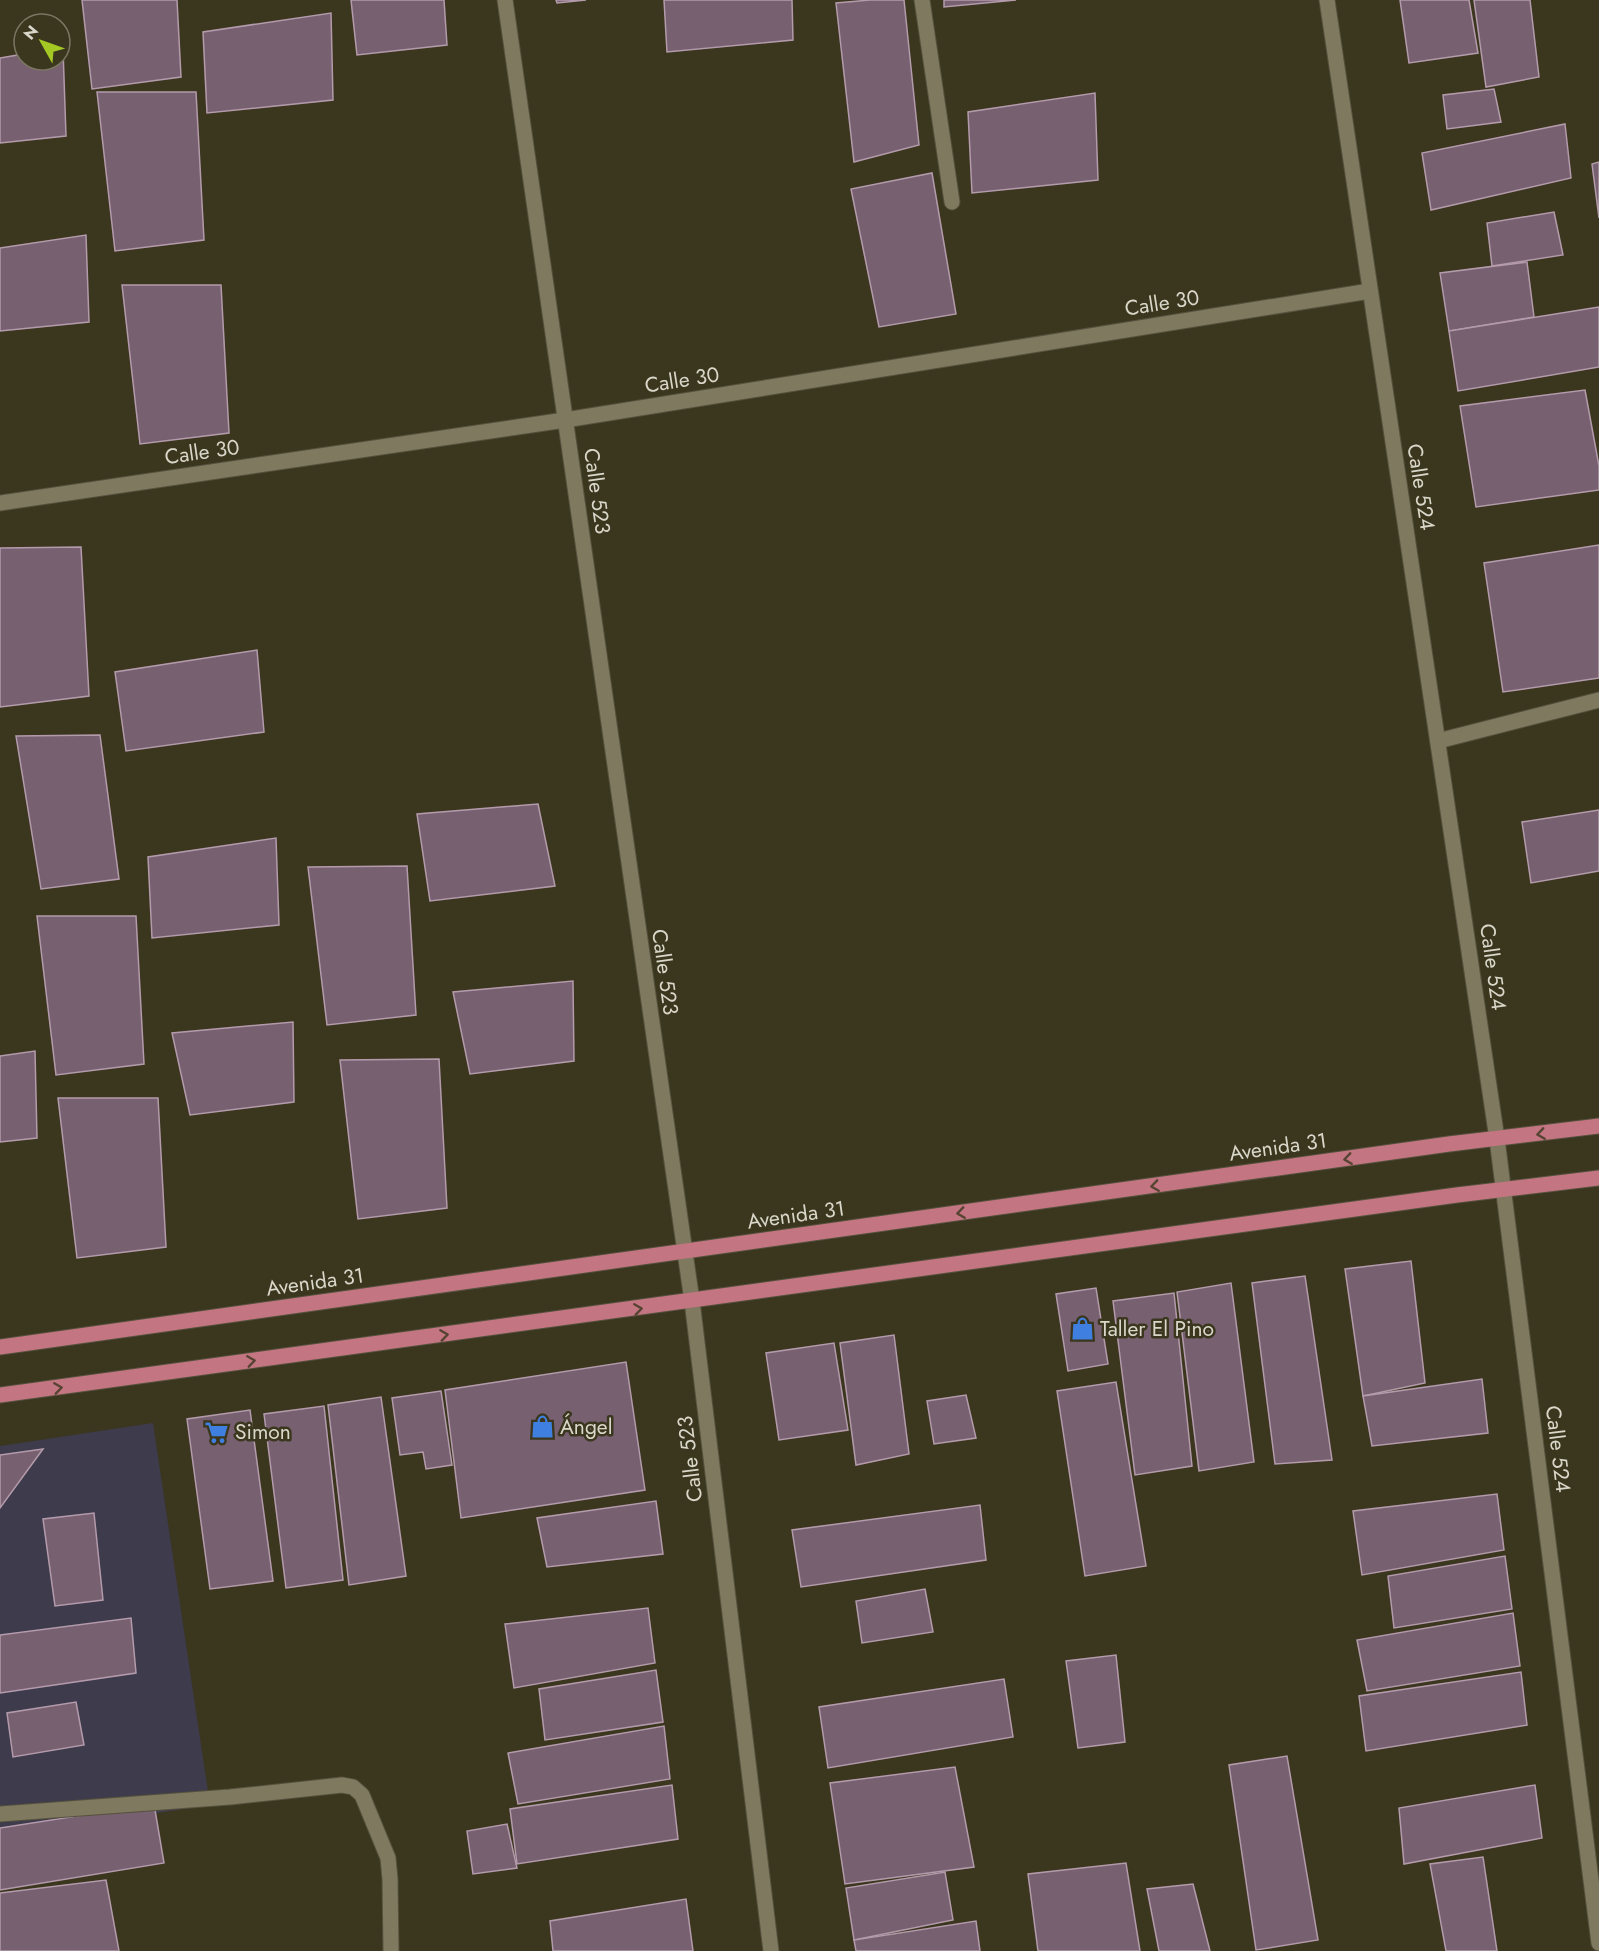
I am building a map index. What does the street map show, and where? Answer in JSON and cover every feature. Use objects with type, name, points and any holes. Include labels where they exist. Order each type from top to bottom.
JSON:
[{"type":"main road","name":"Avenida 31","points":[[0,1347],[1449,1144],[1599,1126]]},
{"type":"main road","points":[[0,1395],[1457,1195],[1599,1178]]},
{"type":"street","name":"Calle 523","points":[[505,0],[692,1301],[771,1951]]},
{"type":"street","points":[[922,0],[952,202]]},
{"type":"street","name":"Calle 524","points":[[1327,0],[1497,1139],[1599,1943]]},
{"type":"street","name":"Calle 30","points":[[0,503],[566,420],[1370,291]]},
{"type":"street","points":[[1438,741],[1599,700]]},
{"type":"street","points":[[0,1814],[230,1797],[342,1785],[353,1787],[362,1795],[388,1858],[391,1951]]},
{"type":"shaded area","points":[[153,1423],[210,1805],[0,1837],[0,1508],[43,1450],[0,1455],[0,1446]]},
{"type":"building","points":[[82,0],[177,0],[181,77],[92,89]]},
{"type":"building","points":[[351,0],[444,0],[447,45],[357,55]]},
{"type":"building","points":[[556,0],[586,0],[557,3]]},
{"type":"building","points":[[664,0],[792,0],[793,40],[667,52]]},
{"type":"building","points":[[904,0],[919,145],[854,162],[836,3]]},
{"type":"building","points":[[944,0],[1016,0],[944,7]]},
{"type":"building","points":[[1400,0],[1469,0],[1478,53],[1409,63]]},
{"type":"building","points":[[1474,0],[1530,0],[1539,77],[1486,87]]},
{"type":"building","points":[[331,13],[333,100],[207,113],[203,32]]},
{"type":"building","points":[[12,56],[12,72],[64,72],[66,136],[0,143],[0,58]]},
{"type":"building","points":[[1494,89],[1501,122],[1447,129],[1443,95]]},
{"type":"building","points":[[97,92],[196,92],[204,240],[115,251]]},
{"type":"building","points":[[1095,93],[1098,180],[972,193],[968,112]]},
{"type":"building","points":[[1565,124],[1571,178],[1431,210],[1422,153]]},
{"type":"building","points":[[1599,162],[1599,218],[1592,164]]},
{"type":"building","points":[[932,173],[956,314],[879,327],[851,189]]},
{"type":"building","points":[[1554,212],[1563,255],[1492,266],[1487,223]]},
{"type":"building","points":[[86,235],[89,322],[0,331],[0,248]]},
{"type":"building","points":[[1527,262],[1534,317],[1449,331],[1440,273]]},
{"type":"building","points":[[122,285],[221,285],[229,433],[140,444]]},
{"type":"building","points":[[1599,307],[1599,367],[1458,391],[1449,331]]},
{"type":"building","points":[[1585,390],[1599,466],[1599,490],[1476,507],[1460,406]]},
{"type":"building","points":[[1599,545],[1599,678],[1503,692],[1484,563]]},
{"type":"building","points":[[81,547],[89,696],[0,707],[0,548]]},
{"type":"building","points":[[257,650],[264,732],[126,751],[115,672]]},
{"type":"building","points":[[100,735],[119,879],[41,889],[16,736]]},
{"type":"building","points":[[538,804],[555,886],[430,901],[417,814]]},
{"type":"building","points":[[1599,810],[1599,871],[1531,883],[1522,822]]},
{"type":"building","points":[[276,838],[279,925],[152,938],[148,857]]},
{"type":"building","points":[[407,866],[416,1015],[327,1025],[308,867]]},
{"type":"building","points":[[37,916],[136,916],[144,1064],[56,1075]]},
{"type":"building","points":[[573,981],[574,1061],[470,1074],[453,992]]},
{"type":"building","points":[[293,1022],[294,1102],[190,1115],[172,1033]]},
{"type":"building","points":[[35,1051],[37,1138],[0,1142],[0,1056]]},
{"type":"building","points":[[439,1059],[447,1208],[358,1219],[340,1060]]},
{"type":"building","points":[[58,1098],[158,1098],[166,1247],[77,1258]]},
{"type":"building","points":[[1411,1261],[1425,1383],[1363,1396],[1345,1269]]},
{"type":"building","points":[[1305,1276],[1332,1460],[1275,1464],[1252,1283]]},
{"type":"building","points":[[1231,1283],[1254,1462],[1199,1471],[1177,1292]]},
{"type":"building","name":"Taller El Pino","points":[[1096,1288],[1108,1364],[1068,1371],[1056,1294]]},
{"type":"building","points":[[1174,1293],[1192,1466],[1135,1475],[1113,1301]]},
{"type":"building","points":[[894,1335],[909,1454],[856,1465],[840,1343]]},
{"type":"building","points":[[834,1343],[848,1430],[779,1440],[766,1353]]},
{"type":"building","name":"Ángel","points":[[626,1362],[645,1490],[461,1518],[445,1390]]},
{"type":"building","points":[[1482,1379],[1488,1433],[1372,1446],[1363,1396]]},
{"type":"building","points":[[1116,1382],[1146,1566],[1085,1576],[1057,1391]]},
{"type":"building","points":[[441,1391],[452,1465],[426,1469],[423,1452],[400,1455],[392,1398]]},
{"type":"building","points":[[966,1395],[976,1438],[934,1444],[927,1401]]},
{"type":"building","points":[[381,1397],[406,1576],[349,1585],[328,1405]]},
{"type":"building","points":[[324,1406],[343,1580],[286,1588],[264,1414]]},
{"type":"building","points":[[250,1410],[273,1581],[210,1589],[187,1419]]},
{"type":"building","points":[[43,1449],[0,1508],[0,1455]]},
{"type":"building","points":[[1497,1494],[1504,1550],[1362,1575],[1353,1511]]},
{"type":"building","points":[[656,1501],[663,1554],[547,1567],[537,1518]]},
{"type":"building","points":[[980,1505],[986,1560],[801,1587],[792,1530]]},
{"type":"building","points":[[94,1513],[103,1600],[55,1606],[43,1519]]},
{"type":"building","points":[[1505,1556],[1512,1609],[1394,1628],[1388,1576]]},
{"type":"building","points":[[925,1589],[933,1632],[862,1643],[856,1601]]},
{"type":"building","points":[[648,1608],[655,1663],[514,1688],[505,1624]]},
{"type":"building","points":[[1513,1613],[1520,1666],[1367,1691],[1357,1640]]},
{"type":"building","points":[[131,1618],[136,1673],[0,1693],[0,1635]]},
{"type":"building","points":[[1116,1655],[1125,1742],[1078,1748],[1066,1661]]},
{"type":"building","points":[[656,1670],[663,1722],[545,1740],[539,1689]]},
{"type":"building","points":[[1521,1672],[1527,1725],[1366,1751],[1359,1696]]},
{"type":"building","points":[[1004,1679],[1013,1737],[828,1768],[819,1707]]},
{"type":"building","points":[[76,1702],[84,1745],[13,1757],[7,1713]]},
{"type":"building","points":[[664,1726],[670,1779],[518,1804],[508,1753]]},
{"type":"building","points":[[1287,1756],[1318,1940],[1256,1950],[1229,1765]]},
{"type":"building","points":[[955,1767],[974,1867],[845,1884],[830,1783]]},
{"type":"building","points":[[672,1785],[678,1839],[517,1864],[510,1809]]},
{"type":"building","points":[[1535,1785],[1542,1838],[1404,1864],[1399,1808]]},
{"type":"building","points":[[154,1804],[164,1863],[0,1890],[0,1828]]},
{"type":"building","points":[[507,1824],[517,1868],[473,1874],[467,1831]]},
{"type":"building","points":[[1483,1857],[1497,1951],[1446,1951],[1430,1864]]},
{"type":"building","points":[[1126,1863],[1140,1951],[1038,1951],[1028,1874]]},
{"type":"building","points":[[945,1872],[953,1920],[854,1940],[846,1888]]},
{"type":"building","points":[[106,1880],[119,1951],[0,1951],[0,1893]]},
{"type":"building","points":[[1193,1884],[1210,1951],[1159,1951],[1147,1889]]},
{"type":"building","points":[[686,1899],[693,1951],[553,1951],[550,1921]]},
{"type":"building","points":[[976,1921],[980,1951],[856,1951],[854,1940]]},
{"type":"place","name":"Taller El Pino","points":[[1082,1329]]},
{"type":"place","name":"Ángel","points":[[542,1427]]},
{"type":"place","name":"Simon","points":[[217,1432]]}]
